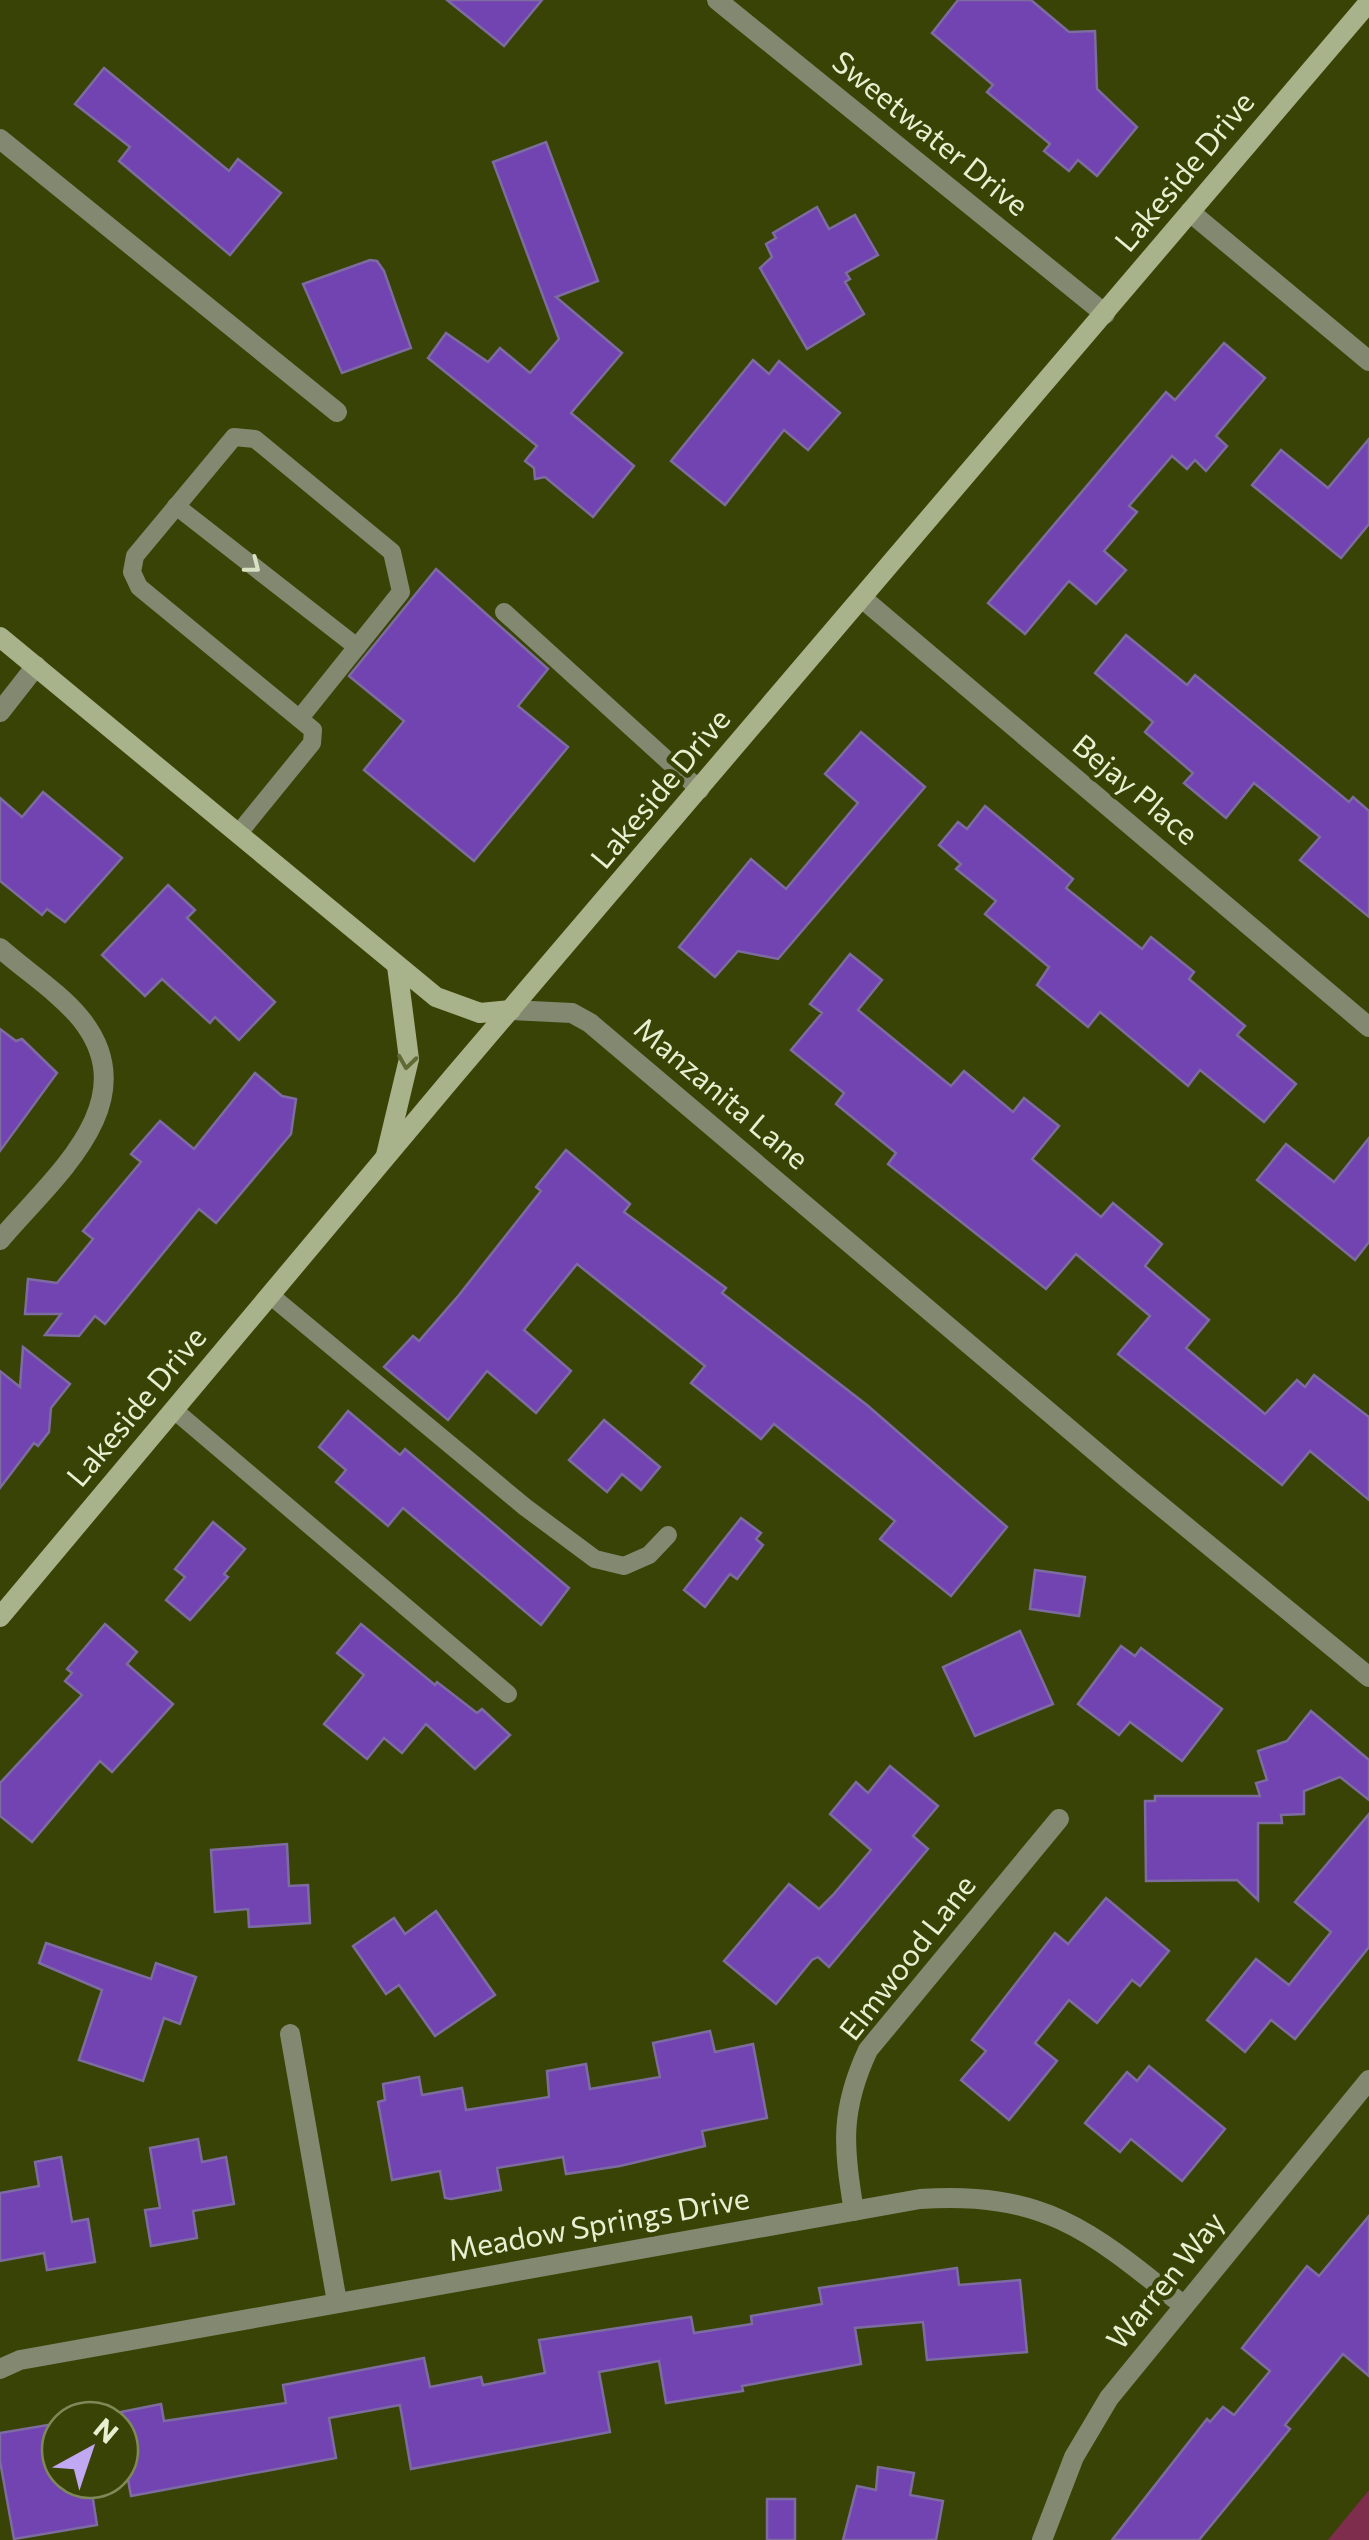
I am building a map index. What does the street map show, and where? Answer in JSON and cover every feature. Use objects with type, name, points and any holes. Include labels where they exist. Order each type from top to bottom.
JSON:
[{"type":"main road","name":"Lakeside Drive","points":[[0,1618],[385,1158],[1369,2]]},
{"type":"main road","name":"Manzanita Lane","points":[[0,636],[396,966],[452,1005],[480,1012],[511,1010]]},
{"type":"main road","points":[[385,1158],[409,1059],[396,966]]},
{"type":"street","name":"Sweetwater Drive","points":[[717,0],[1105,314]]},
{"type":"street","points":[[8,146],[337,412]]},
{"type":"street","points":[[1190,212],[1369,362]]},
{"type":"street","name":"Bejay Place","points":[[862,598],[1369,1027]]},
{"type":"street","points":[[0,712],[36,666]]},
{"type":"street","points":[[0,948],[80,1018],[98,1046],[108,1085],[94,1128],[0,1240]]},
{"type":"street","name":"Manzanita Lane","points":[[511,1010],[572,1013],[590,1022],[1128,1479],[1369,1677]]},
{"type":"street","name":"Elmwood Lane","points":[[854,2211],[844,2126],[851,2086],[868,2050],[1059,1819]]},
{"type":"street","points":[[290,2034],[337,2302]]},
{"type":"street","name":"Warren Way","points":[[1042,2540],[1074,2456],[1109,2398],[1369,2080]]},
{"type":"street","name":"Meadow Springs Drive","points":[[0,2368],[20,2360],[337,2302],[854,2211],[966,2196],[1014,2202],[1062,2218],[1103,2240],[1184,2306]]},
{"type":"lane","points":[[238,834],[312,743],[314,730],[139,586],[132,572],[135,556],[234,437],[255,438],[392,552],[401,592],[300,718]]},
{"type":"lane","points":[[176,506],[357,647]]},
{"type":"lane","points":[[504,612],[700,790]]},
{"type":"lane","points":[[270,1295],[525,1507],[595,1559],[624,1566],[649,1555],[668,1535]]},
{"type":"lane","points":[[174,1410],[508,1694]]},
{"type":"shaded area","points":[[1369,2490],[1369,2540],[1328,2540]]},
{"type":"building","points":[[447,0],[542,0],[504,46]]},
{"type":"building","points":[[958,0],[1031,0],[1069,32],[1095,31],[1097,89],[1137,127],[1097,176],[1078,160],[1069,171],[1044,151],[1050,144],[987,92],[993,85],[932,33]]},
{"type":"building","points":[[104,68],[229,171],[238,159],[281,193],[230,255],[119,161],[130,147],[75,104]]},
{"type":"building","points":[[546,142],[598,281],[556,297],[622,353],[571,413],[634,466],[593,517],[545,477],[535,479],[534,468],[525,461],[537,446],[428,358],[446,333],[488,362],[500,348],[530,373],[559,339],[493,162]]},
{"type":"building","points":[[817,207],[829,229],[855,215],[878,255],[846,273],[850,279],[845,282],[864,314],[807,349],[760,268],[772,257],[766,244],[776,238],[773,233]]},
{"type":"building","points":[[370,260],[377,261],[384,271],[411,348],[342,373],[303,284]]},
{"type":"building","points":[[1224,343],[1265,378],[1216,436],[1227,446],[1206,471],[1195,460],[1187,469],[1172,456],[1129,506],[1137,512],[1104,551],[1126,570],[1096,604],[1069,581],[1025,634],[988,603],[1166,392],[1175,400]]},
{"type":"building","points":[[753,360],[769,374],[779,361],[840,413],[808,450],[784,430],[725,505],[671,461]]},
{"type":"building","points":[[1369,439],[1369,524],[1341,558],[1252,485],[1281,450],[1328,488]]},
{"type":"building","points":[[436,569],[548,669],[518,706],[568,747],[474,861],[364,770],[404,721],[349,676]]},
{"type":"building","points":[[1126,635],[1187,685],[1195,675],[1349,802],[1353,797],[1369,811],[1369,917],[1300,860],[1320,837],[1254,783],[1226,818],[1184,783],[1193,773],[1145,732],[1153,722],[1095,673]]},
{"type":"building","points":[[861,732],[925,787],[778,959],[738,951],[715,977],[679,947],[751,859],[786,889],[858,803],[825,774]]},
{"type":"building","points":[[43,792],[122,858],[65,922],[47,909],[42,915],[0,881],[0,798],[22,817]]},
{"type":"building","points":[[985,806],[1073,879],[1066,888],[1142,949],[1151,937],[1194,972],[1189,979],[1245,1026],[1237,1035],[1296,1084],[1264,1122],[1200,1070],[1188,1086],[1100,1012],[1088,1027],[1037,985],[1049,967],[985,914],[996,901],[956,869],[961,864],[939,845],[958,822],[967,829]]},
{"type":"building","points":[[168,885],[195,910],[187,918],[275,1002],[239,1040],[215,1017],[210,1023],[162,979],[145,996],[102,955]]},
{"type":"building","points":[[850,954],[882,980],[858,1010],[951,1086],[964,1071],[1013,1112],[1024,1098],[1059,1126],[1032,1159],[1101,1217],[1113,1203],[1162,1244],[1145,1266],[1209,1320],[1186,1348],[1265,1414],[1297,1380],[1305,1387],[1314,1375],[1369,1417],[1369,1500],[1310,1451],[1282,1485],[1118,1354],[1150,1316],[1076,1254],[1046,1289],[888,1164],[896,1153],[836,1104],[844,1093],[791,1050],[822,1013],[810,1004]]},
{"type":"building","points":[[0,1029],[16,1041],[22,1039],[57,1073],[0,1151]]},
{"type":"building","points":[[255,1073],[282,1096],[296,1099],[291,1134],[216,1223],[199,1209],[105,1324],[95,1316],[79,1336],[45,1335],[61,1314],[25,1314],[28,1279],[57,1283],[93,1239],[83,1231],[141,1162],[131,1154],[160,1121],[194,1149]]},
{"type":"building","points":[[1369,1138],[1369,1242],[1355,1260],[1257,1180],[1286,1144],[1334,1182]]},
{"type":"building","points":[[566,1150],[630,1204],[624,1212],[726,1288],[722,1293],[867,1405],[1007,1527],[951,1596],[880,1539],[895,1521],[774,1424],[761,1439],[691,1383],[705,1366],[577,1264],[524,1330],[571,1371],[536,1413],[487,1371],[448,1420],[384,1367],[413,1336],[419,1341],[459,1295],[541,1191],[536,1187]]},
{"type":"building","points":[[23,1347],[70,1384],[51,1408],[49,1432],[38,1446],[34,1443],[0,1488],[0,1371],[20,1387]]},
{"type":"building","points":[[348,1411],[400,1455],[405,1449],[569,1588],[541,1625],[403,1508],[388,1526],[336,1482],[346,1470],[319,1447]]},
{"type":"building","points":[[604,1420],[660,1467],[641,1490],[622,1474],[607,1492],[569,1460]]},
{"type":"building","points":[[741,1518],[761,1533],[756,1539],[763,1545],[737,1579],[730,1574],[705,1607],[684,1590]]},
{"type":"building","points":[[213,1522],[245,1549],[224,1574],[228,1577],[190,1620],[166,1600],[185,1577],[175,1569]]},
{"type":"building","points":[[1035,1570],[1085,1577],[1079,1616],[1030,1609]]},
{"type":"building","points":[[105,1624],[137,1652],[127,1664],[173,1704],[112,1772],[100,1761],[32,1842],[0,1816],[0,1783],[82,1695],[65,1681],[72,1673],[67,1669]]},
{"type":"building","points":[[361,1624],[435,1685],[437,1682],[477,1713],[482,1709],[510,1735],[475,1769],[426,1724],[402,1753],[384,1738],[367,1759],[324,1724],[364,1675],[337,1653]]},
{"type":"building","points":[[1020,1631],[1053,1704],[975,1736],[943,1667]]},
{"type":"building","points":[[1121,1646],[1135,1656],[1141,1648],[1222,1709],[1182,1761],[1130,1722],[1119,1735],[1078,1704]]},
{"type":"building","points":[[1311,1711],[1369,1760],[1369,1800],[1340,1777],[1304,1791],[1304,1814],[1281,1815],[1282,1823],[1258,1823],[1258,1900],[1237,1880],[1146,1881],[1145,1801],[1155,1801],[1155,1796],[1260,1796],[1256,1783],[1267,1780],[1258,1751],[1287,1741]]},
{"type":"building","points":[[890,1766],[938,1806],[913,1836],[928,1849],[829,1967],[818,1957],[812,1960],[776,2004],[724,1961],[789,1884],[819,1909],[833,1895],[871,1850],[830,1814],[856,1782],[868,1793]]},
{"type":"building","points":[[1369,1814],[1369,1947],[1295,2039],[1271,2020],[1245,2052],[1207,2020],[1256,1959],[1289,1985],[1331,1932],[1295,1902]]},
{"type":"building","points":[[287,1844],[289,1886],[308,1885],[310,1923],[249,1927],[248,1909],[215,1912],[211,1850]]},
{"type":"building","points":[[1106,1898],[1169,1951],[1140,1986],[1132,1980],[1097,2023],[1069,2000],[1035,2043],[1057,2061],[1009,2120],[961,2080],[986,2051],[972,2040],[1055,1933],[1068,1944]]},
{"type":"building","points":[[436,1911],[495,1995],[435,2036],[399,1985],[386,1994],[353,1946],[394,1918],[405,1934]]},
{"type":"building","points":[[46,1943],[151,1979],[156,1963],[196,1977],[180,2024],[164,2018],[143,2081],[79,2060],[102,1990],[39,1963]]},
{"type":"building","points":[[710,2031],[715,2052],[753,2044],[767,2118],[702,2131],[705,2146],[620,2166],[566,2174],[563,2157],[497,2168],[501,2190],[451,2199],[445,2198],[440,2171],[392,2180],[378,2102],[385,2100],[383,2084],[419,2077],[422,2095],[462,2088],[466,2110],[549,2097],[547,2071],[586,2064],[590,2089],[660,2077],[653,2043]]},
{"type":"building","points":[[1149,2066],[1225,2129],[1182,2181],[1131,2139],[1120,2152],[1085,2123],[1127,2072],[1137,2081]]},
{"type":"building","points":[[198,2139],[202,2162],[226,2157],[234,2204],[193,2211],[197,2238],[151,2246],[145,2210],[160,2208],[150,2148]]},
{"type":"building","points":[[61,2157],[72,2222],[88,2219],[95,2262],[47,2270],[44,2253],[0,2261],[0,2193],[39,2186],[35,2162]]},
{"type":"building","points":[[1369,2216],[1369,2376],[1343,2354],[1285,2425],[1290,2429],[1199,2540],[1112,2540],[1207,2419],[1210,2422],[1223,2407],[1234,2415],[1270,2371],[1242,2348],[1307,2266],[1319,2276]]},
{"type":"building","points":[[957,2268],[959,2285],[1020,2280],[1027,2352],[927,2360],[923,2322],[855,2328],[861,2364],[742,2386],[743,2391],[666,2403],[659,2361],[599,2372],[610,2432],[411,2469],[400,2405],[329,2418],[336,2458],[140,2494],[140,2408],[161,2404],[164,2421],[286,2403],[283,2385],[424,2358],[430,2387],[481,2377],[483,2385],[545,2373],[539,2340],[691,2317],[694,2333],[752,2324],[751,2316],[822,2304],[819,2288]]},
{"type":"building","points":[[40,2426],[40,2500],[93,2500],[97,2525],[14,2539],[0,2461],[0,2433]]},
{"type":"building","points":[[878,2467],[914,2473],[910,2495],[943,2501],[936,2540],[843,2540],[857,2486],[876,2490]]},
{"type":"building","points":[[767,2499],[795,2499],[795,2540],[767,2540]]}]
